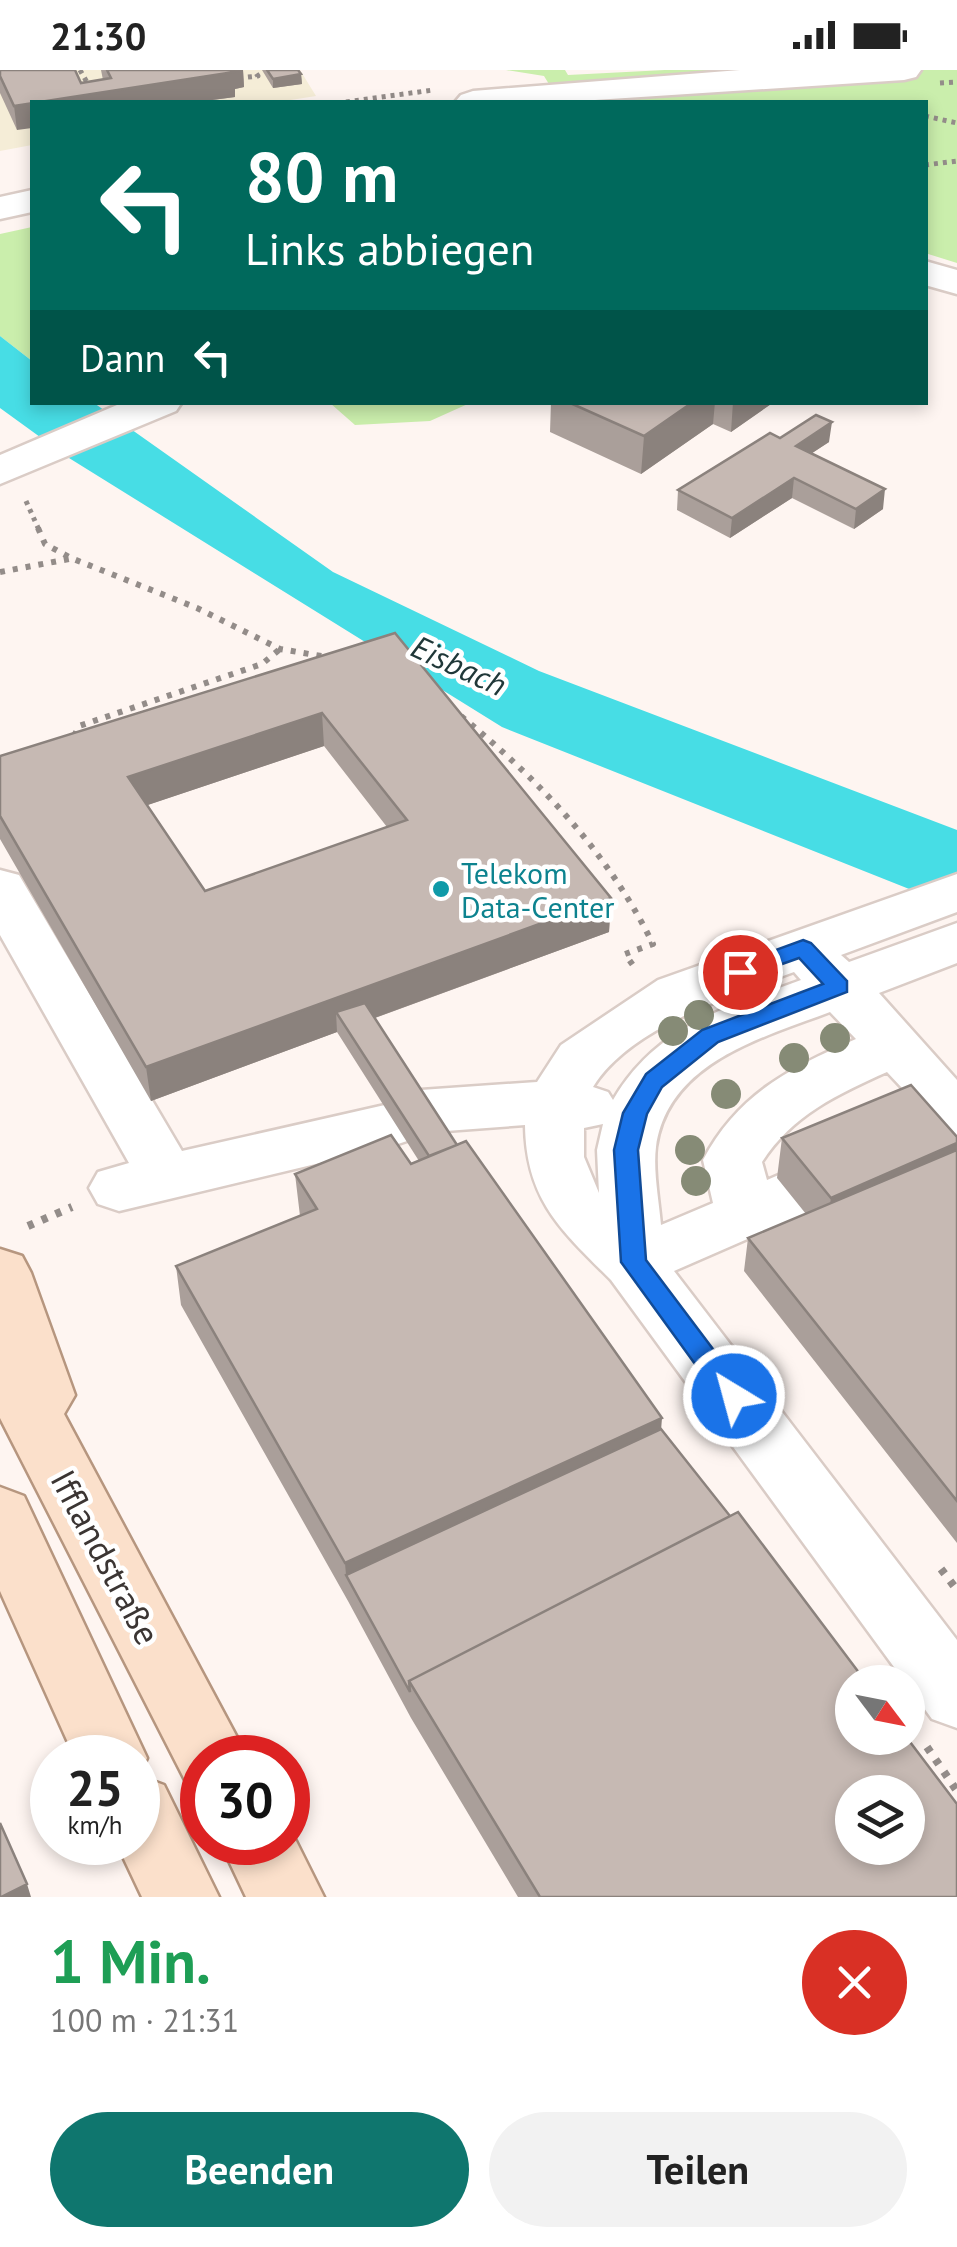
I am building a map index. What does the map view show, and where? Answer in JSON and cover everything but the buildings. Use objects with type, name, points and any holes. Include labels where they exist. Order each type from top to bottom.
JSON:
[{"type":"main road","points":[[0,1273],[80,1508]]},
{"type":"main road","name":"Ifflandstraße","points":[[0,1356],[200,1735]]},
{"type":"main road","points":[[0,1516],[78,1693]]},
{"type":"main road","points":[[0,1556],[99,1735]]},
{"type":"main road","points":[[160,1855],[181,1897]]},
{"type":"main road","points":[[269,1865],[286,1897]]},
{"type":"street","points":[[480,95],[904,70]]},
{"type":"street","points":[[0,190],[30,183]]},
{"type":"street","points":[[0,208],[30,201]]},
{"type":"street","points":[[928,275],[957,282]]},
{"type":"street","points":[[18,473],[156,406]]},
{"type":"street","points":[[0,888],[143,1182],[408,1117],[554,1102],[635,1113]]},
{"type":"street","points":[[633,1262],[626,1150],[635,1113],[654,1080],[710,1036],[896,917],[955,926]]},
{"type":"street","points":[[937,1714],[633,1262],[573,1205],[556,1157],[554,1102],[581,1060],[622,1028],[678,994],[821,968],[955,926]]},
{"type":"street","points":[[633,1262],[922,1138],[938,1116],[929,1081],[821,968]]},
{"type":"street","points":[[746,1214],[732,1160],[749,1131],[776,1102],[894,1045]]},
{"type":"path","points":[[80,70],[89,86]]},
{"type":"path","points":[[239,78],[258,76],[254,70]]},
{"type":"path","points":[[928,117],[957,123]]},
{"type":"path","points":[[928,165],[957,161]]},
{"type":"path","points":[[18,473],[45,544],[70,558],[197,608],[280,649],[329,657]]},
{"type":"path","points":[[0,572],[70,558]]},
{"type":"path","points":[[82,749],[73,735],[80,726],[262,664],[280,649]]},
{"type":"path","points":[[456,712],[530,771],[585,833],[637,909],[652,944],[625,954]]},
{"type":"path","points":[[937,1714],[957,1791]]},
{"type":"shaded area","points":[[0,70],[300,70],[316,96],[291,100],[30,100],[30,145],[0,151]]},
{"type":"green space","points":[[506,70],[565,70],[568,75],[665,70],[957,70],[957,263],[928,254],[928,100],[559,100],[544,76]]},
{"type":"green space","points":[[30,227],[30,359],[0,336],[0,234]]},
{"type":"green space","points":[[332,405],[466,405],[430,421],[355,425]]},
{"type":"water","name":"Eisbach","points":[[0,336],[30,359],[30,405],[97,405],[333,572],[539,671],[957,830],[957,908],[502,727],[69,458],[0,408]]},
{"type":"place","name":"Telekom Data-Center","points":[[441,889]]},
{"type":"route","points":[[734,1396],[633,1262],[626,1150],[635,1113],[654,1080],[710,1036],[838,987],[803,948],[740,972]]}]
